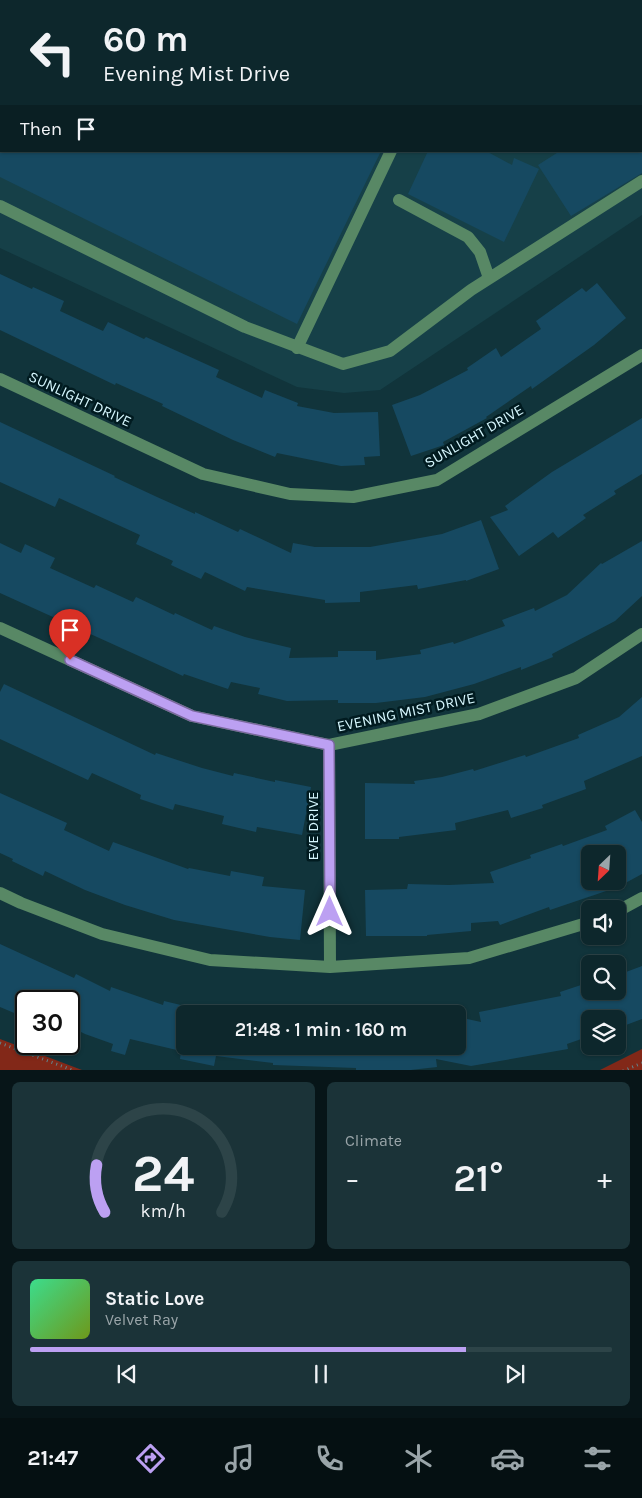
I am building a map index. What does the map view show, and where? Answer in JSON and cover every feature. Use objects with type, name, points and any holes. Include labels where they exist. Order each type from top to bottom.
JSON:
[{"type":"street","points":[[297,348],[391,152]]},
{"type":"street","points":[[0,206],[245,327],[343,364],[390,351],[471,290],[642,180]]},
{"type":"street","points":[[399,200],[468,237],[480,252],[489,278]]},
{"type":"street","name":"SUNLIGHT DRIVE","points":[[0,379],[203,474],[290,494],[353,497],[437,480],[642,355]]},
{"type":"street","name":"EVENING MIST DRIVE","points":[[0,628],[192,716],[329,745],[479,714],[576,678],[642,634]]},
{"type":"street","name":"EVE DRIVE","points":[[329,745],[330,967]]},
{"type":"street","points":[[0,893],[102,934],[210,960],[330,967],[469,958],[581,925]]},
{"type":"street","points":[[626,907],[642,898]]},
{"type":"path","points":[[0,1043],[75,1070]]},
{"type":"path","points":[[623,1070],[642,1063]]},
{"type":"shaded area","points":[[0,152],[642,152],[642,215],[380,390],[344,393],[297,387],[0,248]]},
{"type":"shaded area","points":[[0,1039],[15,1045],[15,1055],[42,1055],[82,1070],[0,1070]]},
{"type":"shaded area","points":[[642,1049],[642,1070],[600,1070]]},
{"type":"building","points":[[0,152],[381,152],[297,324],[0,177]]},
{"type":"building","points":[[428,152],[488,152],[512,165],[514,158],[539,169],[504,242],[408,194]]},
{"type":"building","points":[[558,152],[642,152],[642,173],[571,216],[538,165]]},
{"type":"building","points":[[0,274],[64,301],[60,311],[103,331],[108,322],[144,339],[146,337],[219,370],[216,377],[262,398],[265,390],[298,403],[297,406],[334,413],[378,412],[380,456],[364,457],[365,465],[341,466],[277,453],[275,457],[233,440],[162,406],[163,404],[116,383],[115,385],[48,353],[0,330]]},
{"type":"building","points":[[597,283],[626,318],[594,345],[532,389],[531,386],[487,418],[443,442],[444,445],[411,456],[392,405],[420,395],[468,370],[467,368],[496,348],[501,357],[541,329],[536,321],[582,288],[586,292]]},
{"type":"building","points":[[642,418],[642,474],[614,491],[616,494],[583,515],[586,518],[558,538],[553,532],[519,556],[490,517],[508,510],[505,506],[552,472]]},
{"type":"building","points":[[0,422],[157,497],[238,532],[240,529],[291,553],[293,543],[315,547],[370,547],[442,534],[481,520],[499,569],[466,581],[418,589],[417,585],[360,592],[360,602],[325,603],[325,600],[247,587],[245,591],[205,572],[201,579],[171,565],[173,561],[136,544],[140,535],[59,498],[55,507],[0,482]]},
{"type":"building","points":[[642,541],[642,596],[615,621],[552,654],[553,657],[521,670],[521,667],[474,684],[425,697],[376,703],[338,703],[338,700],[287,701],[258,694],[260,688],[231,682],[228,689],[184,674],[183,676],[0,593],[0,543],[21,553],[25,544],[55,558],[50,568],[94,588],[96,585],[133,602],[136,597],[212,630],[214,626],[245,637],[291,648],[289,658],[338,657],[338,651],[376,651],[376,660],[421,654],[420,650],[453,642],[454,644],[505,626],[502,620],[534,608],[535,611],[567,595],[601,563]]},
{"type":"building","points":[[4,684],[155,755],[156,753],[233,776],[234,773],[275,782],[275,780],[311,787],[302,835],[257,827],[256,832],[222,824],[224,816],[175,804],[173,810],[140,799],[141,795],[92,773],[88,780],[0,739],[0,692]]},
{"type":"building","points":[[642,697],[642,756],[584,781],[586,789],[542,805],[543,808],[511,818],[508,810],[455,823],[456,830],[399,837],[399,839],[365,839],[365,783],[415,784],[414,781],[442,777],[473,769],[474,771],[525,755],[526,757],[579,738],[578,735],[619,717]]},
{"type":"building","points":[[0,793],[67,823],[64,830],[109,851],[113,842],[188,869],[230,876],[231,871],[264,877],[262,886],[305,890],[300,940],[270,937],[174,920],[85,890],[45,871],[43,876],[12,861],[13,859],[0,853]]},
{"type":"building","points":[[635,810],[642,822],[642,874],[626,883],[626,845],[581,845],[581,890],[609,890],[550,910],[549,907],[500,925],[498,921],[471,923],[471,931],[427,936],[366,936],[365,890],[407,889],[408,884],[494,883],[490,872],[531,858],[530,855],[562,844],[563,846],[607,830],[605,826]]},
{"type":"building","points":[[0,944],[74,978],[76,974],[110,991],[111,987],[163,1005],[164,1001],[181,1005],[176,1005],[176,1050],[130,1039],[125,1055],[111,1051],[113,1044],[80,1032],[80,990],[15,990],[15,1013],[0,1007]]},
{"type":"building","points":[[642,966],[642,1019],[626,1025],[626,1010],[581,1010],[581,1039],[567,1044],[568,1049],[471,1066],[436,1059],[437,1067],[411,1070],[356,1070],[356,1068],[273,1065],[273,1063],[216,1056],[214,1066],[180,1059],[180,1055],[466,1055],[466,1019],[481,1022],[479,1012],[561,996],[560,992],[581,985],[581,1000],[626,1000],[626,972]]},
{"type":"route","points":[[70,660],[192,716],[329,745],[330,912]]}]
